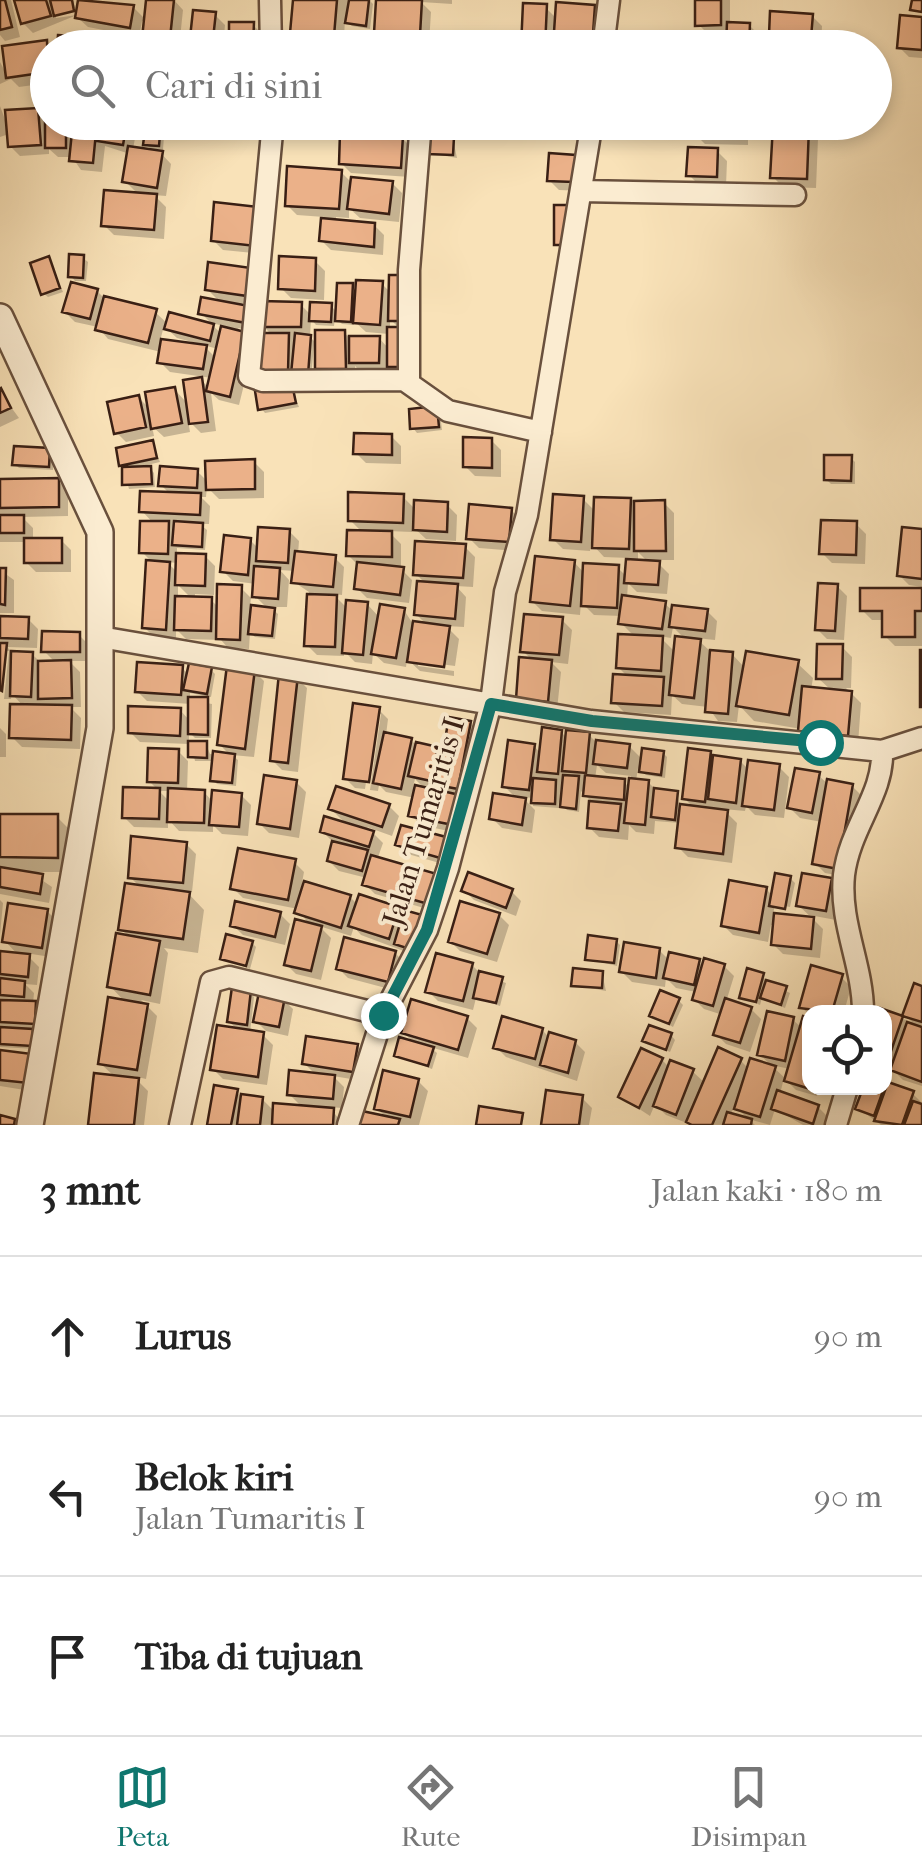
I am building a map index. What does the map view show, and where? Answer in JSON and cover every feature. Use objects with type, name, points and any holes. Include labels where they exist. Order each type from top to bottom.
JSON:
[{"type":"street","points":[[270,0],[271,30]]},
{"type":"street","points":[[605,30],[609,0]]},
{"type":"street","points":[[272,140],[249,376],[263,382],[409,383],[448,412],[540,432]]},
{"type":"street","points":[[409,383],[409,270],[420,140]]},
{"type":"street","name":"Jalan Tumaritis I","points":[[348,1125],[383,1015],[427,930],[491,704],[505,592],[527,515],[589,140]]},
{"type":"street","points":[[581,191],[795,195]]},
{"type":"street","points":[[0,316],[100,532],[100,728],[30,1125]]},
{"type":"street","points":[[100,637],[592,721],[882,750],[922,738]]},
{"type":"street","points":[[862,1005],[846,932],[844,874],[857,823],[883,772],[882,750]]},
{"type":"street","points":[[180,1125],[207,991],[218,978],[383,1015]]},
{"type":"street","points":[[836,1125],[845,1095]]},
{"type":"building","points":[[0,0],[5,0],[12,27],[0,30]]},
{"type":"building","points":[[14,0],[46,0],[51,16],[21,24]]},
{"type":"building","points":[[50,0],[72,0],[74,11],[54,16]]},
{"type":"building","points":[[78,0],[134,5],[130,28],[75,18]]},
{"type":"building","points":[[146,0],[174,0],[171,30],[143,30]]},
{"type":"building","points":[[293,0],[337,0],[334,30],[290,30]]},
{"type":"building","points":[[349,0],[369,0],[366,26],[345,23]]},
{"type":"building","points":[[376,0],[422,0],[420,30],[374,30]]},
{"type":"building","points":[[695,0],[721,0],[721,25],[695,26]]},
{"type":"building","points":[[912,0],[922,0],[922,12],[910,10]]},
{"type":"building","points":[[556,2],[595,5],[593,30],[554,30]]},
{"type":"building","points":[[523,3],[547,4],[546,30],[522,30]]},
{"type":"building","points":[[193,10],[216,12],[214,30],[191,30]]},
{"type":"building","points":[[770,11],[813,14],[812,30],[769,30]]},
{"type":"building","points":[[900,15],[922,17],[922,50],[897,48]]},
{"type":"building","points":[[229,22],[254,22],[254,30],[229,30]]},
{"type":"building","points":[[727,22],[750,23],[750,30],[727,30]]},
{"type":"building","points":[[30,42],[30,75],[6,78],[2,46]]},
{"type":"building","points":[[30,108],[30,140],[41,140],[41,145],[8,147],[5,110]]},
{"type":"building","points":[[45,140],[66,140],[66,148],[45,148]]},
{"type":"building","points":[[71,140],[95,140],[93,163],[69,161]]},
{"type":"building","points":[[97,140],[124,140],[123,145]]},
{"type":"building","points":[[144,140],[160,140],[159,146],[143,145]]},
{"type":"building","points":[[340,140],[403,140],[401,168],[339,164]]},
{"type":"building","points":[[428,140],[454,140],[453,155],[427,154]]},
{"type":"building","points":[[772,140],[808,140],[807,179],[770,178]]},
{"type":"building","points":[[128,146],[163,151],[157,188],[122,182]]},
{"type":"building","points":[[688,147],[718,148],[717,177],[686,176]]},
{"type":"building","points":[[549,153],[576,155],[574,182],[547,181]]},
{"type":"building","points":[[287,166],[342,170],[339,209],[285,206]]},
{"type":"building","points":[[351,177],[393,181],[389,214],[347,209]]},
{"type":"building","points":[[104,190],[157,194],[154,230],[101,226]]},
{"type":"building","points":[[214,202],[259,207],[256,246],[211,241]]},
{"type":"building","points":[[554,205],[570,205],[570,245],[554,245]]},
{"type":"building","points":[[321,218],[375,223],[374,247],[319,241]]},
{"type":"building","points":[[69,254],[84,255],[83,278],[68,277]]},
{"type":"building","points":[[49,256],[60,288],[41,295],[30,263]]},
{"type":"building","points":[[279,256],[316,258],[315,291],[278,289]]},
{"type":"building","points":[[208,262],[251,268],[247,296],[205,290]]},
{"type":"building","points":[[389,275],[409,275],[407,321],[388,321]]},
{"type":"building","points":[[356,280],[383,281],[380,325],[353,323]]},
{"type":"building","points":[[71,282],[98,289],[90,319],[62,312]]},
{"type":"building","points":[[337,283],[353,283],[351,322],[335,321]]},
{"type":"building","points":[[104,296],[157,309],[148,343],[95,330]]},
{"type":"building","points":[[201,297],[249,306],[246,323],[198,314]]},
{"type":"building","points":[[261,301],[302,302],[301,327],[261,327]]},
{"type":"building","points":[[310,302],[332,303],[331,322],[309,321]]},
{"type":"building","points":[[169,312],[214,324],[210,341],[164,329]]},
{"type":"building","points":[[221,326],[245,332],[230,397],[206,391]]},
{"type":"building","points":[[387,327],[408,327],[408,367],[387,367]]},
{"type":"building","points":[[315,330],[345,330],[346,369],[315,369]]},
{"type":"building","points":[[256,333],[289,333],[288,372],[255,371]]},
{"type":"building","points":[[295,333],[311,335],[308,375],[291,374]]},
{"type":"building","points":[[349,336],[380,336],[379,363],[349,363]]},
{"type":"building","points":[[161,339],[207,345],[203,369],[157,363]]},
{"type":"building","points":[[202,377],[208,422],[189,424],[183,380]]},
{"type":"building","points":[[292,384],[296,403],[258,410],[255,391]]},
{"type":"building","points":[[175,387],[182,423],[151,429],[145,392]]},
{"type":"building","points":[[0,389],[11,408],[0,413]]},
{"type":"building","points":[[139,395],[146,427],[114,434],[107,402]]},
{"type":"building","points":[[437,406],[439,427],[410,429],[409,409]]},
{"type":"building","points":[[354,433],[392,434],[392,455],[353,454]]},
{"type":"building","points":[[463,437],[492,438],[492,468],[463,467]]},
{"type":"building","points":[[153,440],[157,458],[119,466],[116,448]]},
{"type":"building","points":[[14,446],[50,448],[49,467],[12,465]]},
{"type":"building","points":[[824,455],[852,455],[851,481],[824,480]]},
{"type":"building","points":[[255,459],[255,489],[206,490],[205,461]]},
{"type":"building","points":[[151,466],[152,484],[122,485],[122,467]]},
{"type":"building","points":[[160,466],[198,469],[197,488],[158,486]]},
{"type":"building","points":[[59,478],[59,507],[0,508],[0,479]]},
{"type":"building","points":[[140,491],[201,493],[200,515],[139,512]]},
{"type":"building","points":[[348,492],[404,494],[403,523],[348,521]]},
{"type":"building","points":[[553,494],[584,496],[581,542],[550,540]]},
{"type":"building","points":[[594,497],[631,498],[629,549],[592,548]]},
{"type":"building","points":[[414,500],[448,502],[447,532],[413,530]]},
{"type":"building","points":[[665,500],[666,551],[634,551],[634,501]]},
{"type":"building","points":[[469,504],[512,508],[509,542],[466,539]]},
{"type":"building","points":[[0,515],[24,515],[24,533],[0,533]]},
{"type":"building","points":[[821,520],[857,521],[856,555],[819,554]]},
{"type":"building","points":[[140,521],[169,521],[168,554],[139,553]]},
{"type":"building","points":[[174,521],[203,523],[202,547],[172,545]]},
{"type":"building","points":[[258,527],[290,529],[288,563],[256,561]]},
{"type":"building","points":[[902,527],[922,529],[922,579],[897,576]]},
{"type":"building","points":[[347,530],[392,531],[392,557],[346,556]]},
{"type":"building","points":[[224,535],[251,538],[248,575],[220,572]]},
{"type":"building","points":[[24,538],[62,538],[62,563],[24,563]]},
{"type":"building","points":[[415,541],[466,544],[463,578],[413,575]]},
{"type":"building","points":[[295,551],[336,555],[333,587],[291,583]]},
{"type":"building","points":[[176,553],[206,554],[205,586],[175,585]]},
{"type":"building","points":[[535,556],[575,560],[570,606],[530,602]]},
{"type":"building","points":[[626,559],[660,561],[658,585],[624,583]]},
{"type":"building","points":[[146,560],[170,562],[166,630],[142,628]]},
{"type":"building","points":[[357,562],[404,567],[400,595],[354,589]]},
{"type":"building","points":[[583,563],[619,565],[617,608],[581,606]]},
{"type":"building","points":[[254,566],[280,568],[278,599],[252,597]]},
{"type":"building","points":[[0,568],[6,568],[5,605],[0,604]]},
{"type":"building","points":[[417,581],[458,584],[455,619],[414,615]]},
{"type":"building","points":[[818,583],[838,584],[835,631],[815,630]]},
{"type":"building","points":[[217,584],[242,585],[240,640],[216,639]]},
{"type":"building","points":[[860,588],[922,588],[922,611],[915,611],[915,637],[882,637],[882,611],[860,611]]},
{"type":"building","points":[[307,594],[337,595],[335,647],[304,646]]},
{"type":"building","points":[[622,595],[666,601],[662,629],[618,624]]},
{"type":"building","points":[[175,596],[212,597],[211,631],[174,630]]},
{"type":"building","points":[[346,600],[368,602],[363,655],[342,653]]},
{"type":"building","points":[[380,604],[405,608],[396,658],[371,654]]},
{"type":"building","points":[[251,605],[275,608],[272,636],[248,634]]},
{"type":"building","points":[[672,605],[708,609],[705,631],[669,627]]},
{"type":"building","points":[[524,614],[563,617],[559,655],[520,652]]},
{"type":"building","points":[[0,616],[29,617],[28,639],[0,638]]},
{"type":"building","points":[[413,621],[450,626],[444,667],[407,662]]},
{"type":"building","points":[[42,631],[80,632],[80,652],[41,652]]},
{"type":"building","points":[[618,634],[663,636],[661,671],[616,668]]},
{"type":"building","points":[[675,636],[701,639],[694,698],[669,695]]},
{"type":"building","points":[[0,643],[7,643],[2,691],[0,690]]},
{"type":"building","points":[[817,644],[843,644],[842,679],[816,679]]},
{"type":"building","points":[[710,650],[733,652],[728,714],[705,712]]},
{"type":"building","points":[[922,650],[922,707],[920,707]]},
{"type":"building","points":[[11,651],[33,652],[31,697],[10,696]]},
{"type":"building","points":[[746,651],[799,660],[789,715],[736,706]]},
{"type":"building","points":[[519,657],[552,660],[548,702],[516,699]]},
{"type":"building","points":[[71,660],[72,698],[38,699],[38,661]]},
{"type":"building","points":[[137,662],[183,665],[181,695],[135,692]]},
{"type":"building","points":[[189,663],[212,667],[207,694],[183,690]]},
{"type":"building","points":[[227,665],[255,669],[245,749],[217,745]]},
{"type":"building","points":[[279,673],[298,675],[288,763],[270,761]]},
{"type":"building","points":[[613,674],[664,677],[662,706],[611,703]]},
{"type":"building","points":[[802,686],[852,691],[848,736],[798,731]]},
{"type":"building","points":[[188,697],[208,697],[208,735],[188,734]]},
{"type":"building","points":[[353,703],[380,707],[369,782],[343,779]]},
{"type":"building","points":[[10,704],[72,705],[71,740],[9,738]]},
{"type":"building","points":[[128,706],[181,708],[180,736],[128,733]]},
{"type":"building","points":[[449,717],[471,721],[458,789],[437,785]]},
{"type":"building","points":[[542,727],[562,730],[558,774],[537,772]]},
{"type":"building","points":[[566,730],[590,732],[586,773],[562,771]]},
{"type":"building","points":[[384,732],[412,738],[401,789],[373,783]]},
{"type":"building","points":[[508,740],[535,744],[529,790],[502,787]]},
{"type":"building","points":[[596,740],[630,744],[627,768],[593,764]]},
{"type":"building","points":[[188,741],[207,741],[207,758],[188,757]]},
{"type":"building","points":[[416,742],[438,747],[431,781],[408,776]]},
{"type":"building","points":[[148,748],[179,749],[178,783],[147,782]]},
{"type":"building","points":[[642,748],[664,751],[661,775],[639,772]]},
{"type":"building","points":[[688,748],[711,751],[705,802],[682,799]]},
{"type":"building","points":[[213,751],[235,754],[232,783],[210,781]]},
{"type":"building","points":[[713,755],[741,759],[736,803],[708,799]]},
{"type":"building","points":[[748,760],[780,764],[774,810],[742,806]]},
{"type":"building","points":[[795,768],[820,772],[812,813],[787,808]]},
{"type":"building","points":[[264,775],[297,780],[290,829],[257,824]]},
{"type":"building","points":[[563,775],[579,776],[576,809],[560,807]]},
{"type":"building","points":[[585,775],[625,779],[624,800],[583,796]]},
{"type":"building","points":[[533,778],[556,780],[555,804],[531,803]]},
{"type":"building","points":[[629,778],[649,780],[645,825],[624,823]]},
{"type":"building","points":[[827,779],[853,784],[838,869],[812,864]]},
{"type":"building","points":[[415,785],[460,795],[453,825],[408,816]]},
{"type":"building","points":[[336,786],[390,804],[382,827],[328,809]]},
{"type":"building","points":[[123,787],[160,788],[159,819],[122,818]]},
{"type":"building","points":[[168,788],[205,790],[204,823],[167,822]]},
{"type":"building","points":[[654,788],[678,791],[675,820],[651,817]]},
{"type":"building","points":[[212,790],[242,793],[239,827],[209,825]]},
{"type":"building","points":[[493,793],[526,798],[522,825],[489,819]]},
{"type":"building","points":[[589,801],[621,804],[618,831],[587,828]]},
{"type":"building","points":[[680,804],[728,810],[723,854],[675,848]]},
{"type":"building","points":[[0,814],[58,814],[58,858],[0,857]]},
{"type":"building","points":[[324,816],[374,831],[369,847],[320,832]]},
{"type":"building","points":[[401,825],[446,837],[440,858],[395,845]]},
{"type":"building","points":[[131,836],[187,842],[183,883],[128,878]]},
{"type":"building","points":[[332,841],[368,850],[362,871],[327,861]]},
{"type":"building","points":[[238,848],[296,859],[288,900],[230,889]]},
{"type":"building","points":[[371,855],[437,874],[428,904],[362,885]]},
{"type":"building","points":[[0,867],[43,874],[40,894],[0,887]]},
{"type":"building","points":[[468,872],[513,889],[506,908],[461,891]]},
{"type":"building","points":[[775,873],[791,876],[785,909],[769,906]]},
{"type":"building","points":[[802,873],[832,878],[826,911],[796,906]]},
{"type":"building","points":[[729,880],[767,887],[759,933],[721,926]]},
{"type":"building","points":[[304,881],[351,895],[341,928],[294,913]]},
{"type":"building","points":[[125,883],[190,892],[183,939],[118,930]]},
{"type":"building","points":[[359,894],[399,907],[389,939],[348,926]]},
{"type":"building","points":[[235,901],[281,912],[275,937],[230,926]]},
{"type":"building","points":[[460,901],[500,913],[487,954],[448,942]]},
{"type":"building","points":[[8,903],[48,909],[42,948],[2,942]]},
{"type":"building","points":[[404,910],[426,916],[416,951],[394,944]]},
{"type":"building","points":[[774,913],[814,917],[811,949],[771,945]]},
{"type":"building","points":[[295,919],[322,926],[311,971],[284,965]]},
{"type":"building","points":[[116,933],[160,941],[150,995],[107,987]]},
{"type":"building","points":[[226,934],[253,941],[246,966],[220,959]]},
{"type":"building","points":[[588,935],[617,939],[614,963],[585,960]]},
{"type":"building","points":[[344,937],[396,951],[388,982],[336,969]]},
{"type":"building","points":[[624,942],[660,948],[656,978],[619,972]]},
{"type":"building","points":[[0,951],[30,954],[28,977],[0,974]]},
{"type":"building","points":[[669,952],[700,959],[694,985],[663,978]]},
{"type":"building","points":[[436,953],[473,963],[463,1001],[425,992]]},
{"type":"building","points":[[704,958],[725,964],[713,1006],[692,1000]]},
{"type":"building","points":[[811,965],[843,974],[834,1005],[799,1008]]},
{"type":"building","points":[[573,968],[603,971],[602,988],[571,986]]},
{"type":"building","points":[[747,968],[764,973],[756,1002],[739,998]]},
{"type":"building","points":[[479,971],[503,977],[496,1003],[473,998]]},
{"type":"building","points":[[0,978],[25,981],[24,997],[0,995]]},
{"type":"building","points":[[766,980],[787,986],[781,1005],[760,998]]},
{"type":"building","points":[[914,983],[922,986],[922,1022],[902,1016]]},
{"type":"building","points":[[232,987],[251,990],[247,1025],[227,1022]]},
{"type":"building","points":[[660,990],[680,998],[669,1024],[649,1016]]},
{"type":"building","points":[[259,992],[285,997],[279,1027],[253,1022]]},
{"type":"building","points":[[108,997],[148,1004],[137,1070],[98,1064]]},
{"type":"building","points":[[725,998],[752,1007],[740,1043],[713,1035]]},
{"type":"building","points":[[411,999],[468,1016],[458,1050],[401,1033]]},
{"type":"building","points":[[0,1000],[36,1001],[35,1024],[0,1022]]},
{"type":"building","points":[[767,1011],[794,1017],[785,1061],[757,1055]]},
{"type":"building","points":[[892,1012],[903,1016],[892,1048]]},
{"type":"building","points":[[502,1016],[543,1028],[535,1059],[493,1048]]},
{"type":"building","points":[[802,1019],[802,1086],[784,1081]]},
{"type":"building","points":[[907,1022],[922,1027],[922,1082],[892,1071]]},
{"type":"building","points":[[217,1025],[264,1032],[258,1077],[210,1070]]},
{"type":"building","points":[[649,1025],[672,1033],[666,1050],[642,1041]]},
{"type":"building","points":[[0,1027],[33,1029],[32,1046],[0,1044]]},
{"type":"building","points":[[549,1032],[576,1040],[568,1073],[540,1065]]},
{"type":"building","points":[[306,1036],[358,1044],[353,1072],[302,1064]]},
{"type":"building","points":[[399,1037],[434,1047],[428,1066],[394,1056]]},
{"type":"building","points":[[718,1047],[742,1058],[712,1125],[692,1125],[686,1122]]},
{"type":"building","points":[[641,1048],[663,1058],[639,1108],[618,1097]]},
{"type":"building","points":[[0,1050],[32,1054],[28,1083],[0,1080]]},
{"type":"building","points":[[750,1058],[776,1066],[760,1117],[734,1109]]},
{"type":"building","points":[[670,1060],[694,1069],[676,1115],[653,1106]]},
{"type":"building","points":[[289,1070],[335,1075],[333,1099],[287,1095]]},
{"type":"building","points":[[383,1070],[419,1079],[410,1117],[374,1109]]},
{"type":"building","points":[[94,1073],[139,1078],[134,1125],[88,1125]]},
{"type":"building","points":[[892,1083],[914,1091],[902,1125],[874,1121],[883,1095],[892,1095]]},
{"type":"building","points":[[214,1085],[238,1089],[231,1125],[207,1125]]},
{"type":"building","points":[[546,1090],[583,1095],[579,1125],[541,1125]]},
{"type":"building","points":[[777,1090],[819,1105],[813,1124],[771,1109]]},
{"type":"building","points":[[241,1094],[263,1097],[260,1125],[237,1125]]},
{"type":"building","points":[[860,1095],[882,1095],[874,1116],[855,1109]]},
{"type":"building","points":[[913,1101],[922,1104],[922,1125],[904,1125]]},
{"type":"building","points":[[273,1103],[334,1108],[333,1125],[272,1125]]},
{"type":"building","points":[[479,1106],[523,1113],[521,1125],[476,1125]]},
{"type":"building","points":[[362,1111],[400,1119],[398,1125],[359,1125]]},
{"type":"building","points":[[727,1112],[752,1119],[751,1125],[723,1125]]},
{"type":"building","points":[[0,1115],[15,1119],[14,1125],[0,1125]]},
{"type":"route","points":[[383,1015],[427,930],[448,868],[491,704],[592,721],[820,742]]}]
